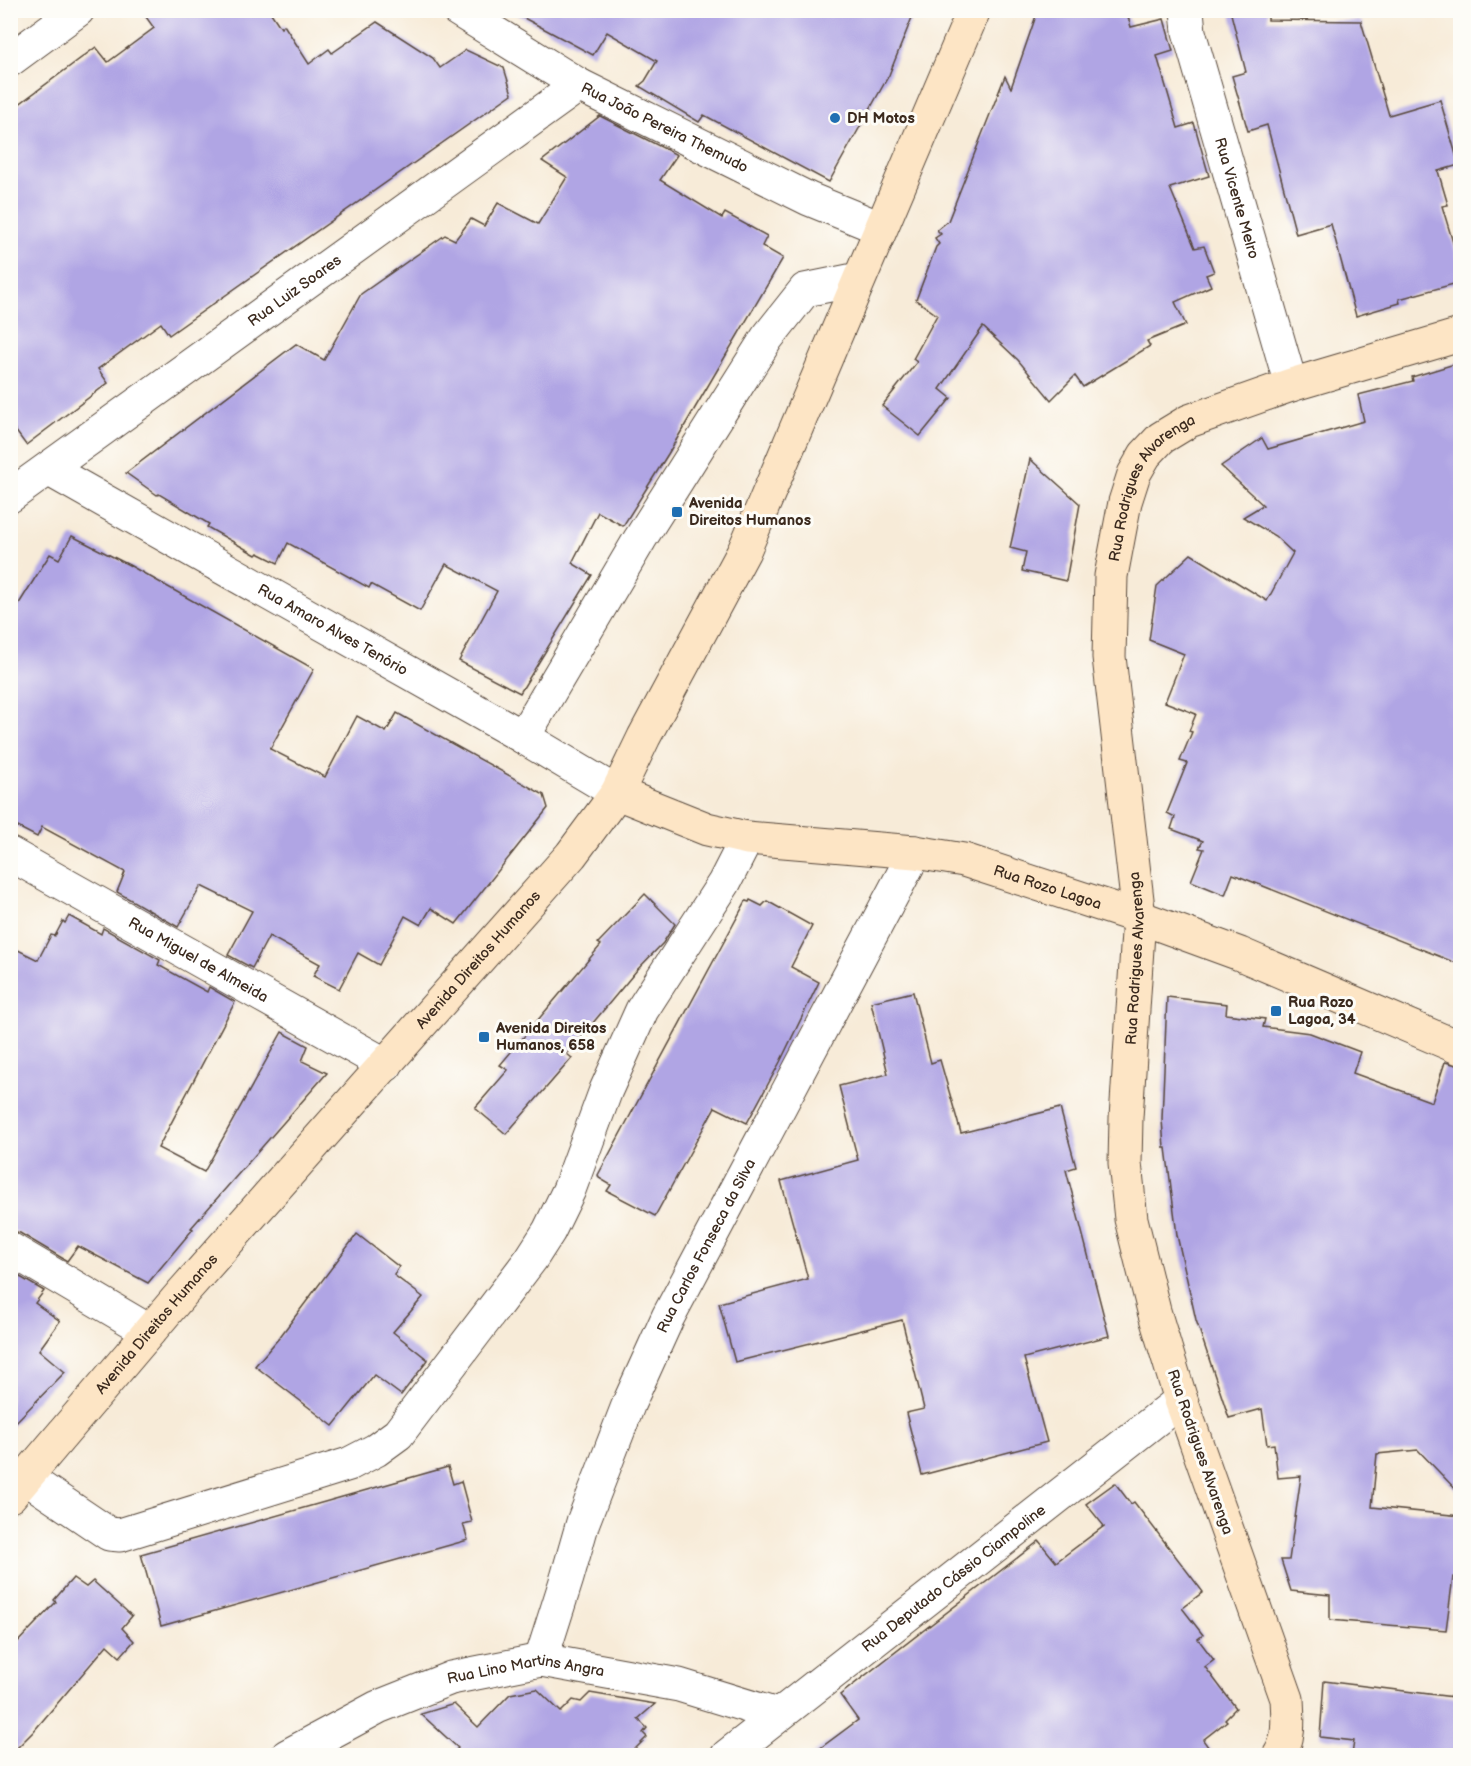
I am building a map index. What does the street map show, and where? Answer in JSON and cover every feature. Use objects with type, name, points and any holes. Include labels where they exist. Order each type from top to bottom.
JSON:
[{"type":"street","points":[[10,60],[78,10]]},
{"type":"street","name":"Rua João Pereira Themudo","points":[[458,10],[579,85],[809,199],[880,228]]},
{"type":"street","name":"Avenida Direitos Humanos","points":[[18,1487],[149,1331],[571,855],[617,793],[644,737],[744,551],[974,10]]},
{"type":"street","name":"Rua Vicente Melro","points":[[1187,10],[1189,32],[1291,385]]},
{"type":"street","name":"Rua Luiz Soares","points":[[10,496],[579,85]]},
{"type":"street","points":[[523,737],[640,538],[767,338],[805,290],[859,279]]},
{"type":"street","name":"Rua Rodrigues Alvarenga","points":[[1283,1753],[1289,1722],[1287,1699],[1181,1400],[1154,1311],[1131,1219],[1125,1163],[1126,1118],[1139,917],[1109,657],[1111,576],[1125,502],[1134,474],[1145,455],[1161,438],[1189,421],[1291,385],[1461,335]]},
{"type":"street","name":"Rua Amaro Alves Tenório","points":[[48,469],[523,737],[617,793]]},
{"type":"street","name":"Rua Rozo Lagoa","points":[[617,793],[707,829],[747,838],[915,852],[964,860],[1139,917],[1240,954],[1461,1048]]},
{"type":"street","points":[[18,1487],[109,1534],[120,1535],[349,1464],[376,1450],[398,1434],[517,1278],[549,1231],[569,1190],[606,1090],[642,1010],[724,883],[747,838]]},
{"type":"street","name":"Rua Carlos Fonseca da Silva","points":[[542,1659],[583,1522],[629,1403],[668,1317],[915,852]]},
{"type":"street","name":"Rua Miguel de Almeida","points":[[10,854],[386,1065]]},
{"type":"street","points":[[10,1250],[149,1331]]},
{"type":"street","name":"Rua Deputado Cássio Ciampoline","points":[[727,1755],[1181,1400]]},
{"type":"street","name":"Rua Lino Martins Angra","points":[[287,1755],[378,1707],[450,1678],[542,1659],[679,1685],[777,1714]]},
{"type":"building","points":[[141,10],[269,10],[281,28],[284,25],[309,64],[329,49],[332,53],[377,22],[433,58],[440,68],[466,50],[504,68],[512,94],[169,335],[161,323],[98,369],[108,383],[26,445],[10,423],[10,111],[96,47],[108,62],[154,28]]},
{"type":"building","points":[[509,10],[915,10],[889,75],[829,182],[704,115],[699,122],[639,86],[645,81],[657,61],[607,32],[593,55]]},
{"type":"building","points":[[1038,10],[1126,10],[1131,27],[1164,19],[1173,51],[1157,56],[1178,128],[1194,123],[1209,176],[1170,188],[1195,248],[1204,246],[1214,272],[1206,275],[1211,286],[1175,302],[1186,325],[1147,341],[1150,346],[1083,387],[1075,376],[1051,400],[1018,360],[983,327],[940,389],[951,398],[920,436],[882,406],[917,362],[913,359],[937,315],[916,300],[939,244],[935,238],[941,234],[937,230],[948,221],[1005,76],[1011,88]]},
{"type":"building","points":[[1230,10],[1268,10],[1268,20],[1361,21],[1389,115],[1440,100],[1459,165],[1438,171],[1448,205],[1442,206],[1461,269],[1461,282],[1399,299],[1400,303],[1356,316],[1331,224],[1296,234],[1267,125],[1248,131],[1232,76],[1246,72]]},
{"type":"building","points":[[600,116],[677,155],[660,180],[722,218],[725,213],[767,236],[762,246],[783,258],[623,526],[598,512],[572,563],[592,575],[520,693],[459,661],[497,591],[446,564],[420,611],[371,584],[369,588],[288,543],[278,563],[258,553],[256,555],[207,527],[209,524],[159,494],[157,495],[126,473],[296,344],[324,360],[361,294],[445,235],[455,240],[471,219],[484,226],[498,203],[538,224],[567,177],[542,161]]},
{"type":"building","points":[[1461,362],[1461,965],[1233,874],[1225,895],[1191,881],[1204,849],[1199,848],[1203,841],[1171,829],[1175,817],[1167,813],[1187,763],[1180,761],[1192,732],[1189,731],[1196,714],[1165,702],[1184,654],[1149,640],[1157,586],[1191,554],[1267,601],[1293,553],[1275,536],[1243,517],[1263,505],[1221,466],[1262,438],[1268,449],[1364,421],[1358,395],[1413,381],[1412,377]]},
{"type":"building","points":[[1030,459],[1080,504],[1066,581],[1022,571],[1026,552],[1010,548]]},
{"type":"building","points":[[72,536],[129,565],[314,669],[270,749],[325,777],[357,716],[386,732],[397,713],[544,795],[548,808],[456,924],[431,908],[421,925],[405,916],[379,965],[358,953],[339,989],[313,976],[320,964],[269,936],[252,968],[228,955],[252,911],[201,886],[178,927],[117,892],[125,872],[42,827],[37,837],[10,823],[10,618],[50,554],[59,559]]},
{"type":"building","points":[[645,894],[675,924],[663,943],[637,970],[567,1054],[572,1058],[506,1134],[475,1108],[508,1070],[500,1065],[601,945],[598,943]]},
{"type":"building","points":[[750,900],[762,906],[767,901],[812,926],[791,967],[819,982],[747,1123],[715,1107],[655,1216],[607,1191],[611,1185],[598,1175],[746,901]]},
{"type":"building","points":[[69,916],[101,934],[103,928],[160,960],[158,965],[207,992],[209,987],[235,1002],[158,1148],[204,1172],[282,1032],[308,1046],[302,1061],[327,1073],[191,1228],[193,1229],[148,1283],[78,1246],[67,1261],[20,1233],[10,1230],[10,946],[38,960],[51,935],[55,936],[63,921],[65,923]]},
{"type":"building","points":[[913,992],[931,1063],[940,1060],[961,1133],[1060,1108],[1076,1167],[1066,1170],[1109,1336],[1024,1358],[1047,1442],[922,1475],[906,1413],[924,1409],[902,1320],[735,1362],[719,1303],[808,1279],[781,1181],[858,1160],[839,1086],[888,1074],[871,1002]]},
{"type":"building","points":[[1167,997],[1227,1004],[1226,1014],[1265,1019],[1263,1027],[1310,1033],[1360,1052],[1353,1073],[1432,1102],[1445,1062],[1461,1066],[1461,1495],[1418,1450],[1377,1454],[1372,1507],[1461,1516],[1461,1578],[1453,1577],[1446,1630],[1330,1620],[1330,1595],[1291,1591],[1281,1560],[1289,1560],[1301,1476],[1278,1478],[1274,1444],[1267,1445],[1262,1409],[1229,1418],[1196,1320],[1177,1235],[1162,1119]]},
{"type":"building","points":[[357,1234],[399,1267],[394,1275],[423,1297],[393,1332],[428,1360],[401,1395],[374,1375],[333,1426],[255,1366],[279,1338]]},
{"type":"building","points":[[10,1271],[44,1291],[35,1303],[60,1321],[39,1350],[65,1372],[10,1428]]},
{"type":"building","points":[[448,1467],[453,1484],[461,1481],[472,1522],[463,1524],[468,1540],[161,1626],[141,1554]]},
{"type":"building","points":[[1115,1483],[1131,1504],[1134,1502],[1203,1592],[1182,1608],[1203,1635],[1198,1639],[1214,1660],[1205,1667],[1236,1708],[1225,1719],[1227,1721],[1203,1740],[1214,1755],[811,1755],[858,1720],[840,1695],[1039,1541],[1056,1562],[1104,1526],[1086,1504]]},
{"type":"building","points":[[73,1578],[86,1587],[93,1581],[132,1616],[122,1628],[134,1641],[120,1657],[107,1645],[33,1732],[10,1755],[10,1655],[15,1649],[13,1647],[56,1602],[54,1600]]},
{"type":"building","points":[[1324,1681],[1461,1698],[1461,1755],[1352,1755],[1354,1741],[1320,1737]]},
{"type":"building","points":[[537,1689],[561,1712],[573,1700],[581,1702],[590,1693],[655,1704],[638,1719],[647,1728],[643,1733],[647,1737],[629,1755],[452,1755],[458,1748],[421,1714],[454,1704],[478,1727],[510,1694]]},
{"type":"place","name":"DH Motos","points":[[835,118]]},
{"type":"place","name":"Avenida Direitos Humanos","points":[[677,512]]},
{"type":"place","name":"Rua Rozo Lagoa, 34","points":[[1276,1011]]},
{"type":"place","name":"Avenida Direitos Humanos, 658","points":[[484,1037]]}]
